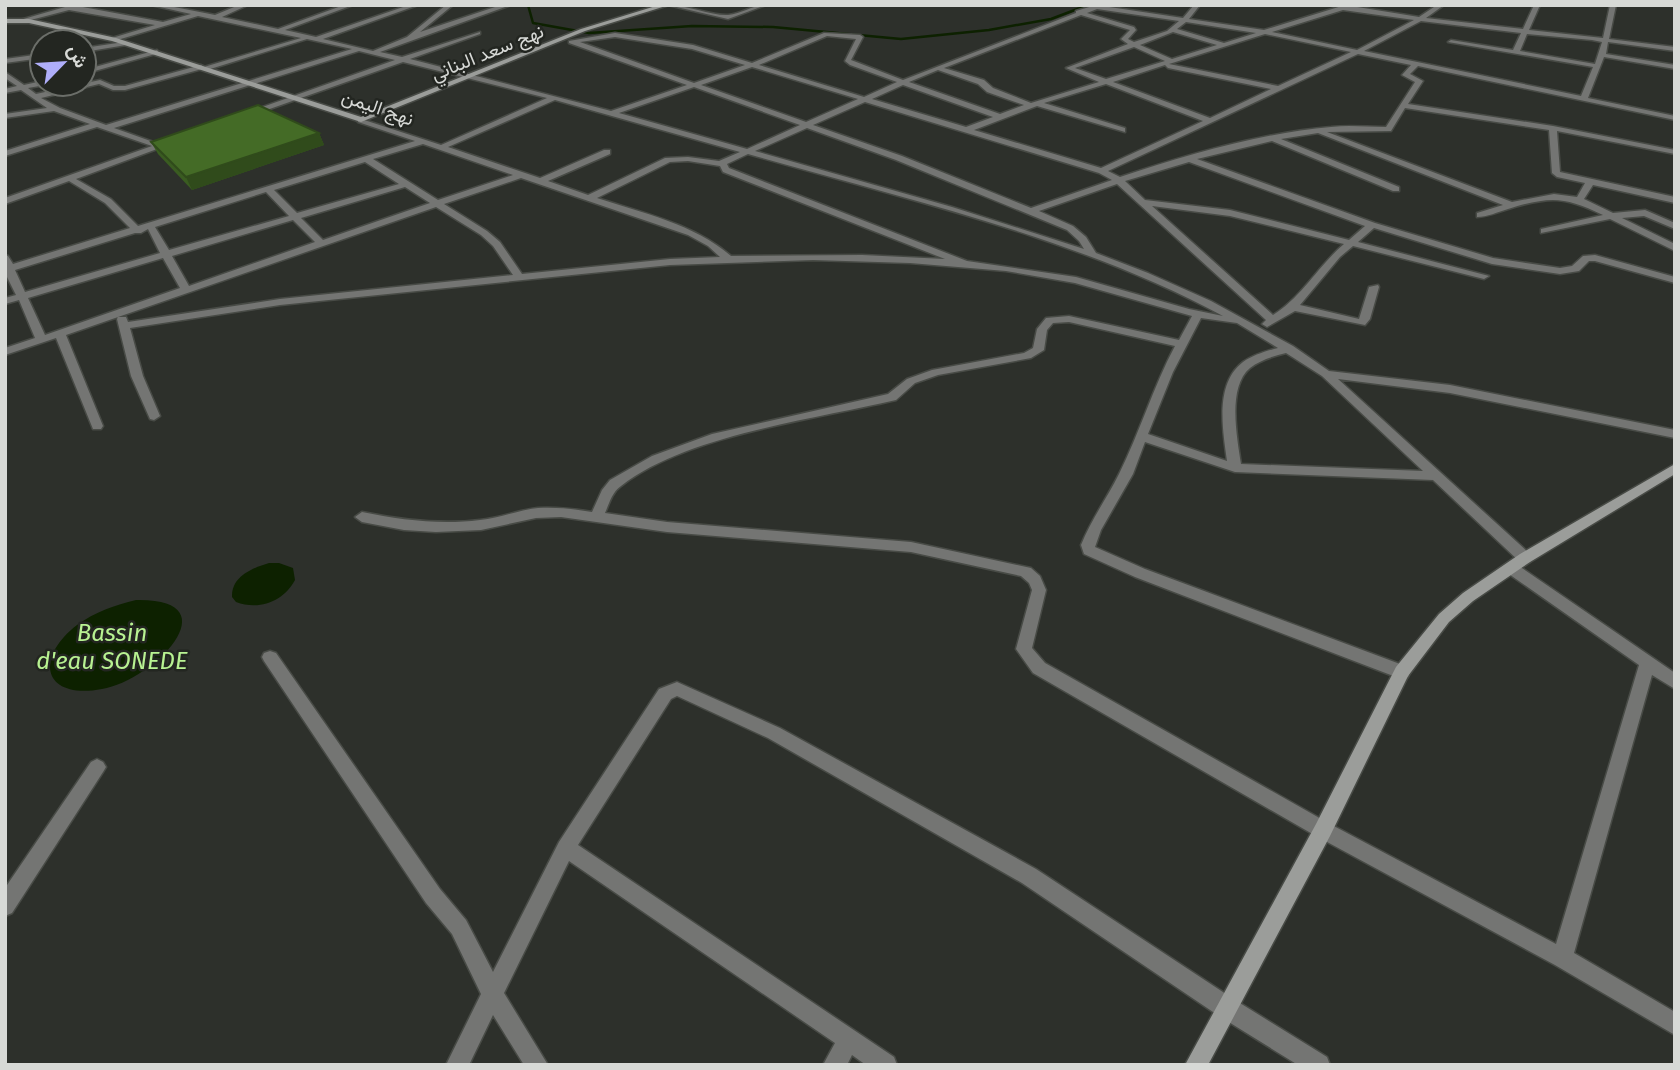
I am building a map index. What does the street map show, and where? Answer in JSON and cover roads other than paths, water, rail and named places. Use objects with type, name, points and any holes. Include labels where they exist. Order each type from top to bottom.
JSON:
[{"type":"street","points":[[38,5],[51,13]]},
{"type":"street","points":[[23,20],[79,5]]},
{"type":"street","points":[[154,5],[405,60],[613,114],[1091,253],[1245,323],[1289,348],[1326,374],[1436,476],[1518,563],[1647,664],[1675,682]]},
{"type":"street","points":[[216,17],[244,5]]},
{"type":"street","points":[[277,31],[349,5]]},
{"type":"street","points":[[98,82],[113,88],[124,88],[312,39],[415,5]]},
{"type":"street","points":[[409,38],[450,5]]},
{"type":"street","points":[[372,53],[508,5]]},
{"type":"street","points":[[669,5],[728,16],[763,5]]},
{"type":"street","name":"نهج سعد البناني","points":[[361,120],[583,30],[669,5]]},
{"type":"street","points":[[820,5],[834,8]]},
{"type":"street","points":[[1197,5],[1185,20],[1172,30],[1069,67],[1070,70],[1103,83],[1211,121]]},
{"type":"street","points":[[1324,5],[1675,49]]},
{"type":"street","points":[[1102,171],[1355,53],[1421,19],[1441,5]]},
{"type":"street","points":[[1516,52],[1537,5]]},
{"type":"street","points":[[1584,99],[1602,55],[1613,5]]},
{"type":"street","points":[[589,198],[668,160],[688,159],[722,164],[938,68],[1078,12],[1100,7],[1263,32],[1675,118]]},
{"type":"street","points":[[967,130],[1033,104],[1348,7]]},
{"type":"street","points":[[69,8],[162,24]]},
{"type":"street","points":[[1078,12],[1132,28],[1124,39],[1173,62]]},
{"type":"street","points":[[114,39],[200,14]]},
{"type":"street","name":"نهج اليمن","points":[[6,21],[23,20],[114,39],[252,83],[691,233],[711,244],[728,259]]},
{"type":"street","points":[[1172,30],[1224,45]]},
{"type":"street","points":[[234,119],[478,33]]},
{"type":"street","points":[[613,114],[752,65],[827,34],[849,34],[860,37],[848,62],[998,116]]},
{"type":"street","points":[[567,38],[624,36],[693,47],[1102,171],[1118,180],[1273,321]]},
{"type":"street","points":[[567,38],[1031,211],[1077,233],[1091,253]]},
{"type":"street","points":[[1451,42],[1597,66]]},
{"type":"street","points":[[98,48],[128,43]]},
{"type":"street","points":[[5,154],[357,50]]},
{"type":"street","points":[[98,68],[157,52]]},
{"type":"street","points":[[1602,55],[1675,67]]},
{"type":"street","points":[[5,61],[28,58]]},
{"type":"street","points":[[1163,65],[1280,89]]},
{"type":"street","points":[[1031,211],[1118,180],[1275,140],[1318,131],[1388,128],[1419,82],[1405,75],[1415,65]]},
{"type":"street","points":[[938,68],[981,82],[990,90],[1122,130]]},
{"type":"street","points":[[5,74],[28,91]]},
{"type":"street","points":[[5,91],[28,87]]},
{"type":"street","points":[[37,98],[55,109],[158,146]]},
{"type":"street","points":[[442,147],[552,99]]},
{"type":"street","points":[[1402,105],[1553,128],[1675,152]]},
{"type":"street","points":[[5,116],[55,109]]},
{"type":"street","points":[[1553,128],[1556,173],[1589,184],[1675,200]]},
{"type":"street","points":[[1318,131],[1512,205]]},
{"type":"street","points":[[5,201],[183,137]]},
{"type":"street","points":[[1275,140],[1396,189]]},
{"type":"street","points":[[41,339],[7,265],[138,231],[425,141]]},
{"type":"street","points":[[541,181],[607,152]]},
{"type":"street","points":[[366,159],[497,244],[519,277]]},
{"type":"street","points":[[1192,160],[1372,225],[1492,261],[1560,271],[1575,269],[1586,258],[1595,258],[1675,280]]},
{"type":"street","points":[[722,164],[726,170],[752,181],[966,264]]},
{"type":"street","points":[[5,352],[523,174]]},
{"type":"street","points":[[71,179],[108,201],[138,231]]},
{"type":"street","points":[[5,302],[404,184]]},
{"type":"street","points":[[1579,200],[1589,184]]},
{"type":"street","points":[[269,190],[322,244]]},
{"type":"street","points":[[1480,215],[1556,195],[1579,200],[1675,248]]},
{"type":"street","points":[[5,210],[24,196]]},
{"type":"street","points":[[1142,202],[1230,213],[1484,276]]},
{"type":"street","points":[[1544,231],[1613,216],[1644,213],[1675,226]]},
{"type":"street","points":[[1258,330],[1293,307],[1326,268],[1372,225]]},
{"type":"street","points":[[150,227],[186,290]]},
{"type":"street","points":[[125,326],[280,302],[728,259],[880,260],[966,264],[1053,275],[1100,286],[1198,316],[1245,323]]},
{"type":"street","points":[[1293,307],[1361,323],[1374,287]]},
{"type":"street","points":[[116,313],[125,326],[137,376],[153,416]]},
{"type":"street","points":[[1198,316],[1167,372],[1126,474],[1094,530],[1088,545],[1090,551],[1140,573],[1402,671]]},
{"type":"street","points":[[597,516],[615,483],[657,459],[716,437],[892,397],[911,381],[936,372],[1027,356],[1038,349],[1042,329],[1050,320],[1069,319],[1182,344]]},
{"type":"street","points":[[60,333],[97,426]]},
{"type":"street","points":[[1235,468],[1230,414],[1234,384],[1240,372],[1256,360],[1289,348]]},
{"type":"street","points":[[1326,374],[1450,389],[1675,434]]},
{"type":"street","points":[[1142,436],[1235,468],[1436,476]]},
{"type":"street","points":[[1196,1065],[1323,830],[1402,671],[1444,618],[1468,597],[1518,563],[1675,468]]},
{"type":"street","points":[[362,517],[404,525],[436,527],[481,525],[536,513],[561,512],[667,527],[911,547],[1026,572],[1035,580],[1039,590],[1024,649],[1039,668],[1323,830],[1562,958],[1675,1024]]},
{"type":"street","points":[[270,657],[433,896],[458,927],[492,993],[537,1065]]},
{"type":"street","points":[[1562,958],[1647,664]]},
{"type":"street","points":[[457,1065],[566,848],[665,694],[677,689],[774,733],[1029,876],[1227,1008],[1320,1065]]},
{"type":"street","points":[[5,906],[97,768]]},
{"type":"street","points":[[566,848],[886,1065]]},
{"type":"street","points":[[834,1065],[849,1040]]},
{"type":"water","name":"Bassin d'eau SONEDE","points":[[269,563],[293,568],[295,580],[290,587],[278,599],[262,605],[236,602],[232,597],[239,579]]},
{"type":"water","name":"Bassin d'eau SONEDE","points":[[136,600],[165,603],[179,612],[182,625],[175,640],[162,656],[123,683],[102,689],[82,691],[57,683],[51,674],[50,663],[63,638],[91,616]]},
{"type":"waterway","points":[[528,5],[533,23],[589,33],[692,26],[773,27],[901,39],[989,30],[1051,19],[1088,5]]}]
